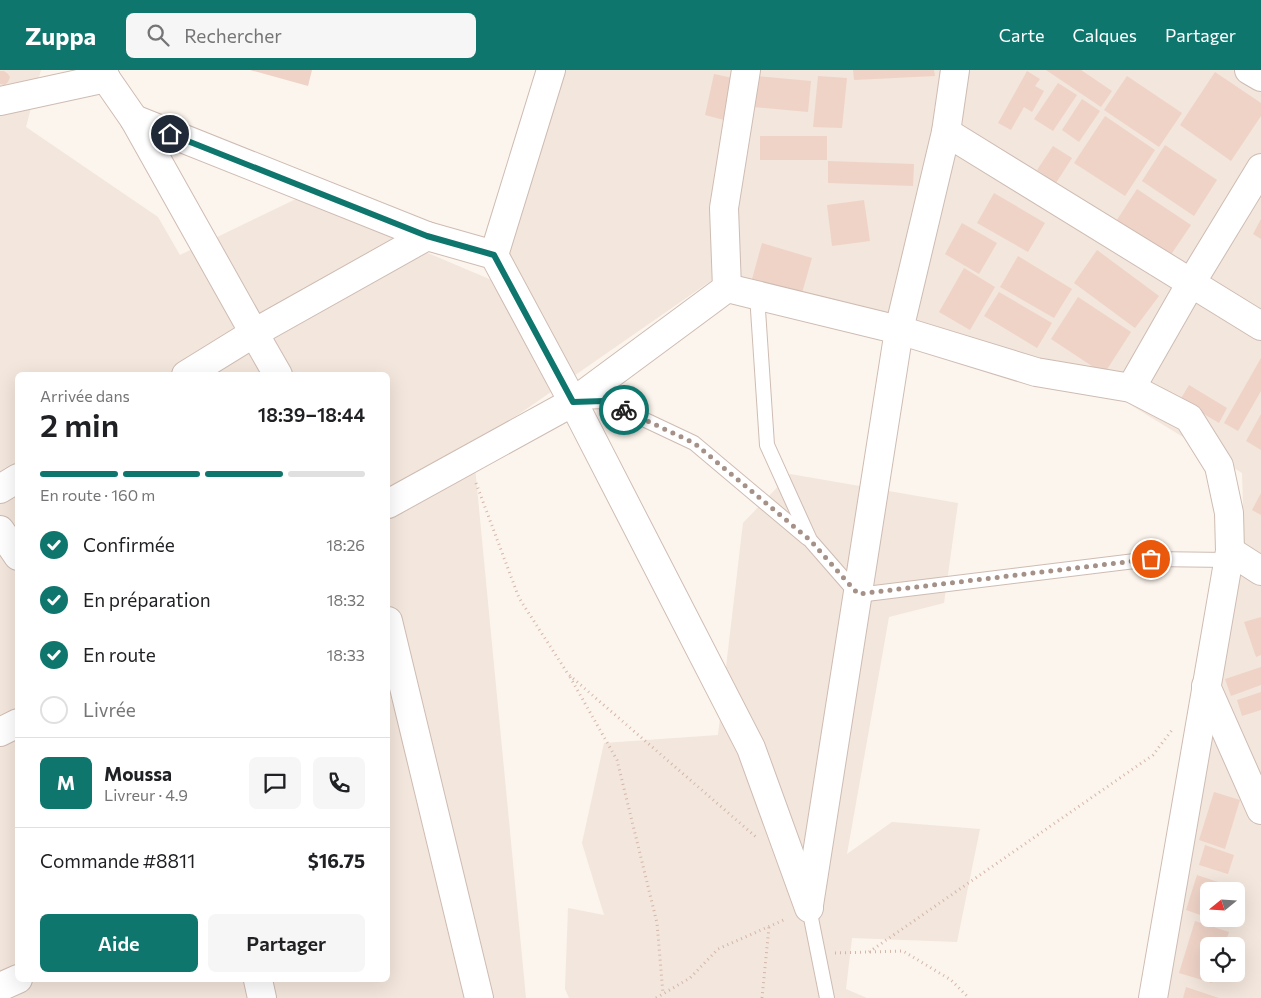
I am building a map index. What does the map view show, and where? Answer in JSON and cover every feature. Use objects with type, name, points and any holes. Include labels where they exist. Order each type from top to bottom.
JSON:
[{"type":"street","points":[[550,70],[494,255],[573,402],[751,748],[809,908]]},
{"type":"street","points":[[727,288],[724,208],[746,70]]},
{"type":"street","points":[[809,908],[899,330],[946,132],[955,70]]},
{"type":"street","points":[[1249,70],[1261,77]]},
{"type":"street","points":[[0,101],[103,74],[134,119],[276,372]]},
{"type":"street","points":[[134,119],[427,236],[494,255]]},
{"type":"street","points":[[946,132],[1261,326]]},
{"type":"street","points":[[1131,388],[1191,283],[1261,168]]},
{"type":"street","points":[[191,372],[254,333],[427,236]]},
{"type":"street","points":[[390,503],[573,402],[727,288],[899,330],[1036,372],[1131,388],[1189,418],[1219,466],[1230,513],[1229,555],[1153,998]]},
{"type":"street","points":[[0,489],[15,480]]},
{"type":"street","points":[[0,530],[15,552]]},
{"type":"street","points":[[1229,555],[1261,571]]},
{"type":"street","points":[[390,629],[479,998]]},
{"type":"street","points":[[1206,686],[1261,810]]},
{"type":"street","points":[[0,732],[15,724]]},
{"type":"street","points":[[0,987],[15,980]]},
{"type":"street","points":[[258,982],[262,998]]},
{"type":"lane","points":[[757,295],[767,445],[810,540]]},
{"type":"lane","points":[[573,402],[604,401],[694,443],[810,540],[858,594],[1151,559],[1229,555]]},
{"type":"lane","points":[[809,908],[826,998]]},
{"type":"path","points":[[467,460],[519,598],[568,674],[618,760],[657,923],[663,994]]},
{"type":"path","points":[[568,674],[759,840]]},
{"type":"path","points":[[869,952],[1153,754],[1177,724]]},
{"type":"path","points":[[656,998],[690,978],[718,949],[809,908]]},
{"type":"path","points":[[762,998],[769,926]]},
{"type":"path","points":[[818,953],[903,951],[951,980],[969,998]]},
{"type":"shaded area","points":[[0,70],[41,70],[26,127],[158,217],[180,255],[298,198],[494,281],[561,70],[1261,70],[1261,998],[1151,998],[1243,503],[1242,473],[1062,363],[1040,363],[715,278],[473,446],[526,998],[0,998]]},
{"type":"shaded area","points":[[790,474],[958,503],[944,603],[889,617],[847,854],[892,822],[980,829],[957,942],[852,938],[846,989],[867,998],[569,998],[565,989],[568,908],[604,915],[582,843],[604,743],[718,735],[743,523]]},
{"type":"building","points":[[250,70],[312,70],[308,86]]},
{"type":"building","points":[[853,70],[934,70],[935,76],[854,80]]},
{"type":"building","points":[[1046,70],[1081,70],[1112,91],[1101,107]]},
{"type":"building","points":[[0,71],[4,71],[10,77],[5,85],[0,84]]},
{"type":"building","points":[[1027,71],[1040,79],[1035,86],[1044,91],[1032,112],[1024,107],[1011,130],[998,123]]},
{"type":"building","points":[[1215,72],[1261,103],[1261,116],[1231,161],[1180,125]]},
{"type":"building","points":[[714,74],[733,78],[724,120],[705,115]]},
{"type":"building","points":[[756,76],[811,81],[808,112],[753,107]]},
{"type":"building","points":[[818,76],[847,78],[842,128],[813,127]]},
{"type":"building","points":[[1127,76],[1182,113],[1159,147],[1104,110]]},
{"type":"building","points":[[1058,83],[1077,95],[1053,131],[1034,119]]},
{"type":"building","points":[[1082,99],[1100,111],[1079,142],[1062,130]]},
{"type":"building","points":[[1105,116],[1155,150],[1125,196],[1074,163]]},
{"type":"building","points":[[760,136],[827,136],[827,160],[760,160]]},
{"type":"building","points":[[1165,145],[1217,180],[1194,216],[1142,181]]},
{"type":"building","points":[[1053,146],[1072,158],[1056,183],[1037,170]]},
{"type":"building","points":[[828,161],[914,164],[913,186],[828,183]]},
{"type":"building","points":[[1137,189],[1191,225],[1168,259],[1115,223]]},
{"type":"building","points":[[994,193],[1045,223],[1028,252],[977,223]]},
{"type":"building","points":[[864,200],[870,241],[832,246],[827,205]]},
{"type":"building","points":[[1261,219],[1261,239],[1253,234]]},
{"type":"building","points":[[962,223],[997,243],[979,274],[945,254]]},
{"type":"building","points":[[762,243],[812,258],[802,293],[752,279]]},
{"type":"building","points":[[1097,250],[1159,296],[1135,328],[1074,283]]},
{"type":"building","points":[[1018,256],[1072,289],[1054,318],[1000,287]]},
{"type":"building","points":[[964,268],[995,287],[970,330],[939,312]]},
{"type":"building","points":[[999,292],[1052,323],[1037,348],[984,316]]},
{"type":"building","points":[[1078,297],[1131,332],[1104,374],[1051,339]]},
{"type":"building","points":[[1261,358],[1261,391],[1238,431],[1224,423]]},
{"type":"building","points":[[1189,385],[1227,408],[1219,423],[1180,400]]},
{"type":"building","points":[[1261,414],[1261,450],[1246,441]]},
{"type":"building","points":[[1261,493],[1261,515],[1252,510]]},
{"type":"building","points":[[1261,617],[1261,655],[1256,657],[1244,622]]},
{"type":"building","points":[[1261,667],[1261,685],[1231,696],[1225,679]]},
{"type":"building","points":[[1261,692],[1261,710],[1242,716],[1237,700]]},
{"type":"building","points":[[1214,792],[1240,800],[1225,849],[1199,840]]},
{"type":"building","points":[[1205,845],[1234,855],[1228,874],[1199,865]]},
{"type":"building","points":[[1197,875],[1218,882],[1200,882],[1200,915],[1186,910]]},
{"type":"building","points":[[1195,921],[1200,923],[1200,928],[1217,928],[1229,932],[1227,937],[1200,937],[1200,979],[1179,973]]},
{"type":"building","points":[[1186,987],[1219,998],[1183,998]]},
{"type":"way so far","points":[[624,410],[694,443],[810,540],[858,594],[1151,559]]},
{"type":"route","points":[[170,134],[427,236],[494,255],[573,402],[604,401],[624,410]]}]
